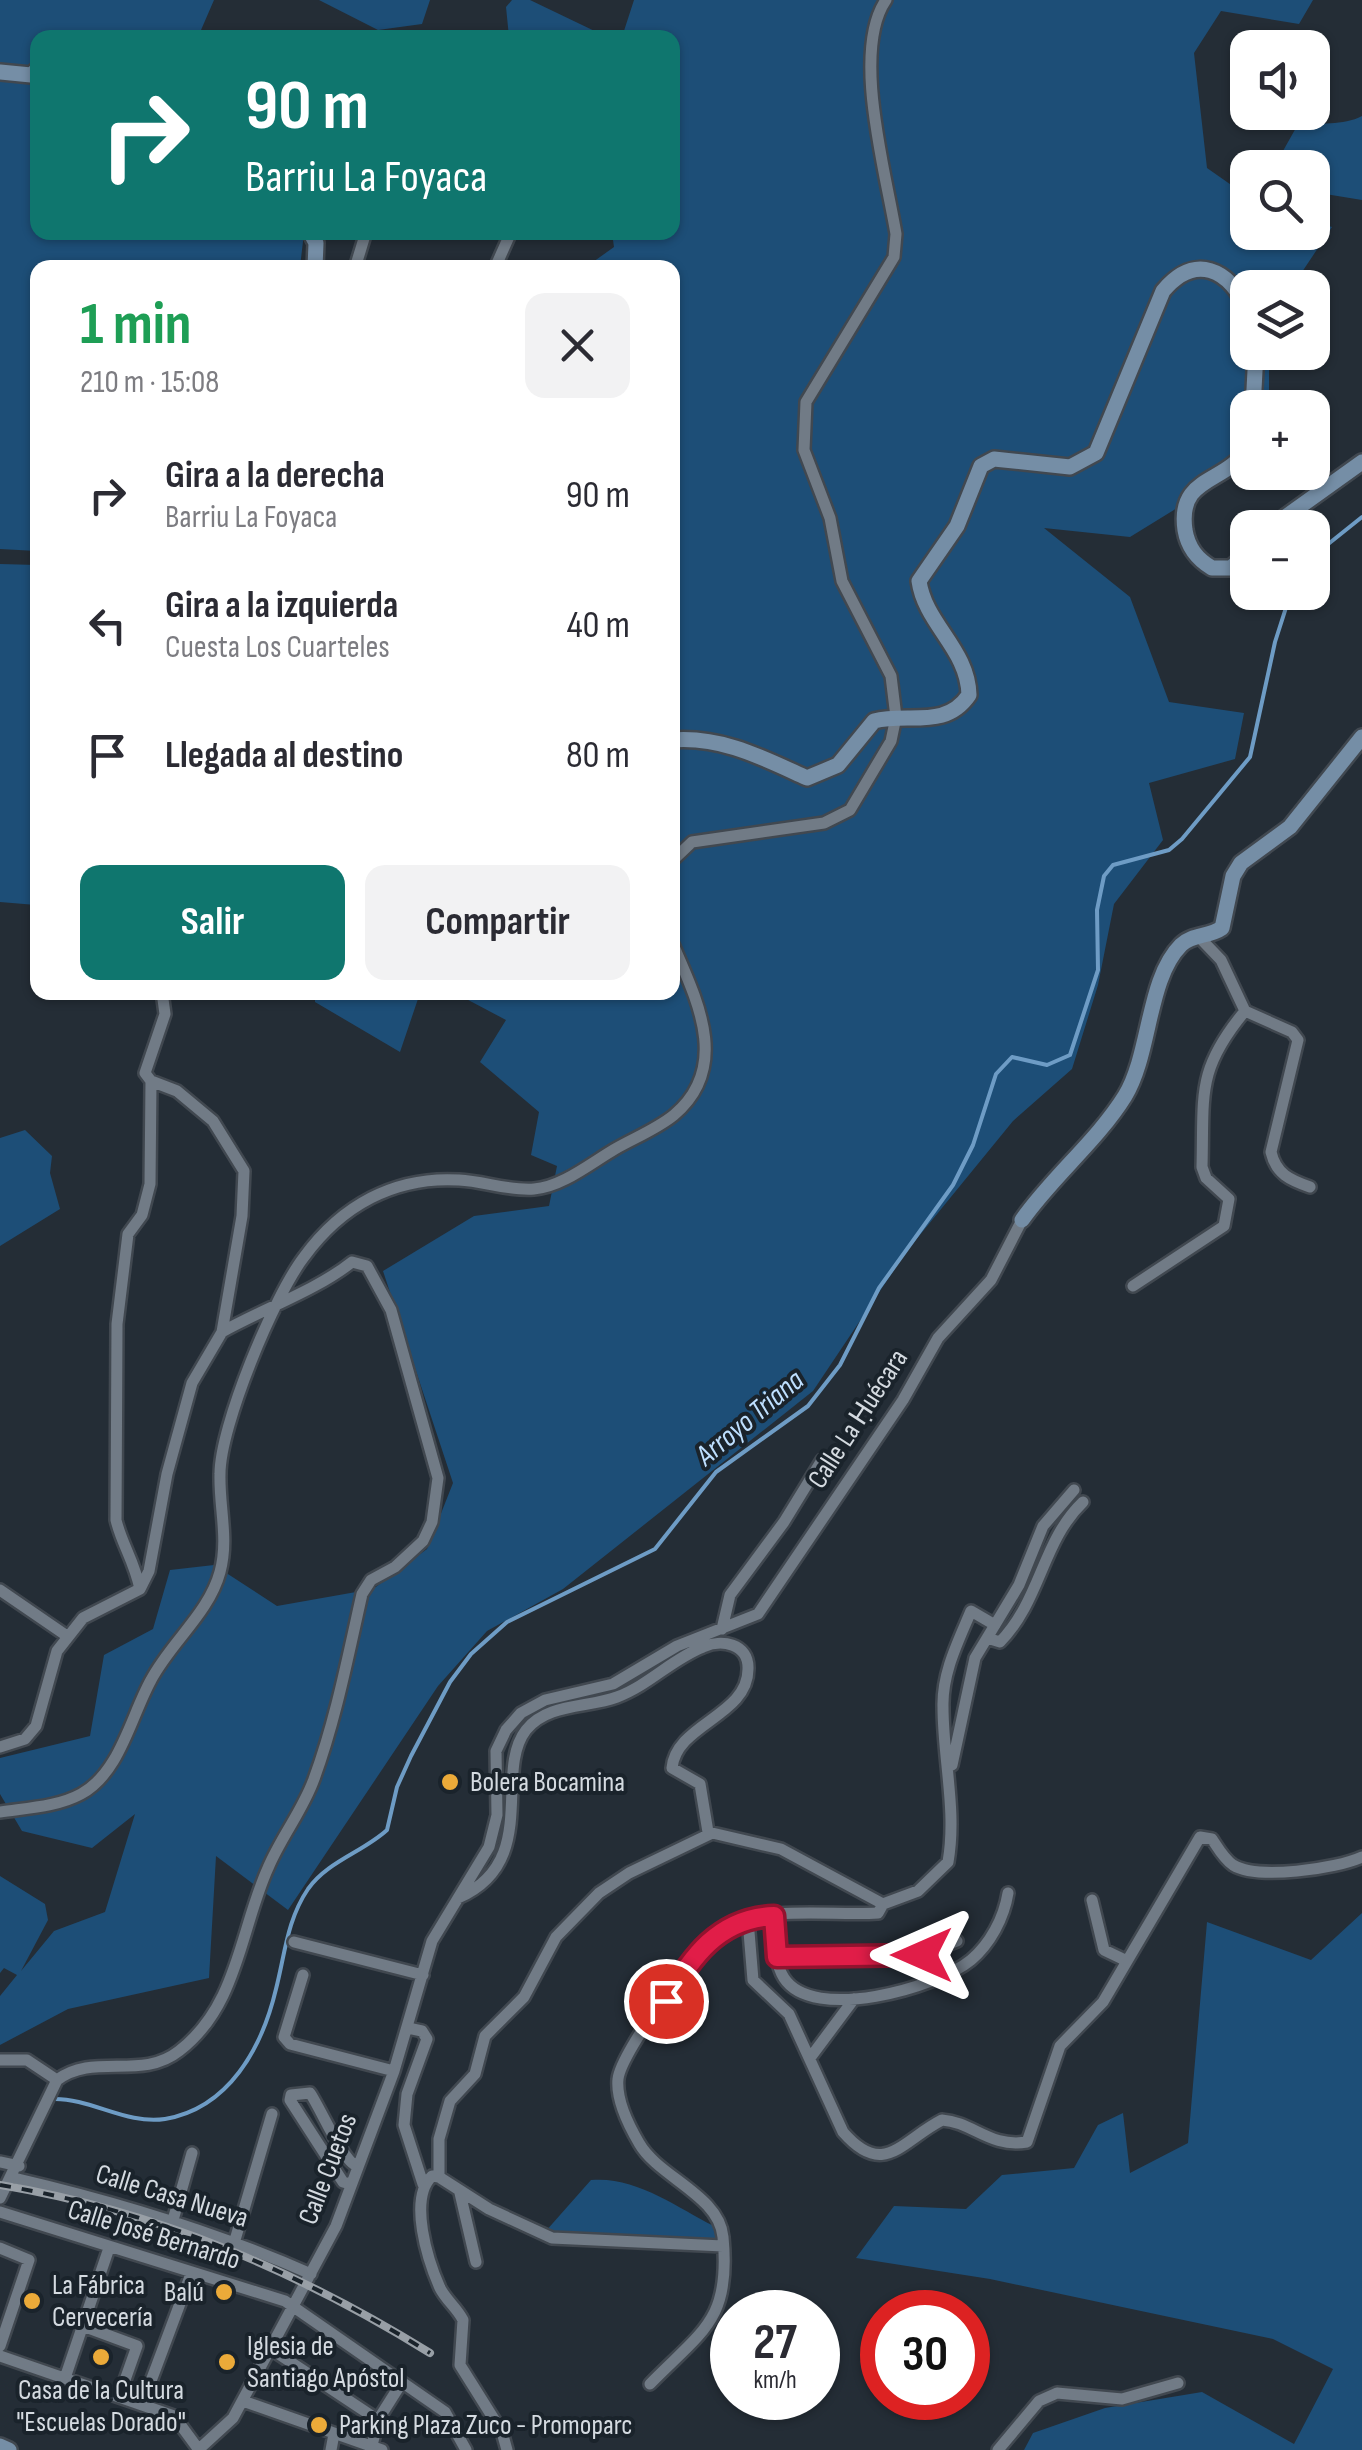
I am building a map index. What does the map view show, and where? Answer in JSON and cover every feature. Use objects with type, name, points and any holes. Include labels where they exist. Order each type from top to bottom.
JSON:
[{"type":"street","points":[[680,853],[692,842],[824,823],[850,810],[891,741],[896,717],[891,676],[842,581],[830,518],[804,450],[806,402],[894,257],[896,234],[870,64],[876,15],[886,0]]},
{"type":"street","points":[[0,72],[30,74]]},
{"type":"street","points":[[680,739],[696,738],[738,746],[807,778],[838,765],[874,720],[947,715],[968,695],[963,662],[922,603],[919,581],[957,526],[973,477],[994,459],[1070,467],[1096,454],[1163,292],[1180,272],[1198,267],[1230,283]]},
{"type":"street","points":[[1295,510],[1362,462]]},
{"type":"street","points":[[1230,466],[1192,490],[1183,513],[1187,542],[1212,568],[1230,568]]},
{"type":"street","points":[[1022,1220],[1126,1094],[1144,1054],[1162,979],[1178,948],[1198,936],[1216,932],[1226,922],[1234,876],[1241,863],[1290,827],[1362,737]]},
{"type":"street","points":[[1198,936],[1221,960],[1245,1011],[1292,1032],[1298,1040],[1270,1152],[1274,1165],[1288,1180],[1310,1186]]},
{"type":"street","points":[[0,1812],[55,1804],[83,1793],[108,1770],[152,1677],[204,1608],[220,1574],[226,1544],[220,1475],[222,1442],[299,1262],[326,1228],[358,1202],[430,1180],[536,1190],[558,1182],[673,1116],[694,1093],[706,1057],[706,1021],[680,961]]},
{"type":"street","points":[[0,1747],[25,1739],[36,1726],[51,1669],[67,1636],[83,1618],[140,1588],[149,1571],[167,1474],[192,1383],[222,1332],[242,1216],[244,1171],[213,1121],[178,1091],[151,1081],[145,1073],[165,1014],[163,1000]]},
{"type":"street","points":[[1133,1286],[1224,1226],[1229,1199],[1206,1178],[1202,1167],[1204,1076],[1221,1040],[1245,1011]]},
{"type":"street","points":[[140,1588],[134,1555],[120,1537],[116,1520],[117,1324],[128,1234],[142,1216],[150,1184],[151,1081]]},
{"type":"street","name":"Calle La Ḥuécara","points":[[394,2072],[432,1941],[489,1848],[497,1815],[496,1751],[500,1739],[521,1713],[544,1700],[613,1684],[677,1646],[751,1620],[766,1604],[904,1400],[938,1338],[992,1280],[1022,1220]]},
{"type":"street","points":[[0,2198],[16,2172],[57,2080],[70,2071],[89,2066],[135,2069],[158,2063],[178,2052],[211,2017],[227,1989],[268,1868],[313,1782],[362,1594],[371,1580],[410,1556],[432,1522],[438,1478],[405,1354],[367,1266],[352,1262],[332,1278],[282,1298],[222,1332]]},
{"type":"street","name":"Calle La Ḥuécara","points":[[722,1628],[730,1595],[784,1522],[822,1460]]},
{"type":"street","points":[[949,1778],[975,1658],[1019,1585],[1043,1526],[1074,1490]]},
{"type":"street","points":[[987,1638],[1000,1642],[1008,1633],[1033,1594],[1061,1523],[1083,1502]]},
{"type":"street","points":[[0,1590],[67,1636]]},
{"type":"street","points":[[650,2384],[712,2321],[722,2304],[723,2246],[714,2213],[646,2156],[626,2118],[618,2078],[640,2033],[705,1944],[728,1927],[774,1916],[878,1913],[883,1904],[918,1891],[948,1862],[949,1778],[942,1706],[947,1673],[971,1612],[995,1625]]},
{"type":"street","points":[[458,1898],[473,1892],[499,1860],[512,1823],[518,1742],[536,1720],[616,1698],[697,1649],[723,1642],[742,1651],[748,1661],[744,1686],[735,1701],[681,1746],[672,1768],[700,1784],[704,1823],[710,1834]]},
{"type":"street","points":[[439,2176],[439,2140],[450,2102],[475,2074],[484,2036],[524,1997],[556,1937],[599,1894],[629,1873],[710,1834],[781,1848],[883,1904]]},
{"type":"street","points":[[748,1920],[753,1980],[789,2014],[837,2118],[855,2146],[878,2156],[890,2155],[942,2120],[999,2142],[1027,2142],[1060,2046],[1104,2002],[1200,1836],[1212,1840],[1228,1861],[1248,1870],[1302,1871],[1362,1857]]},
{"type":"street","points":[[774,1916],[777,1957],[784,1978],[804,1996],[854,1999],[956,1971],[983,1948],[1008,1894]]},
{"type":"street","points":[[1092,1900],[1104,1950],[1127,1961]]},
{"type":"street","points":[[777,1957],[922,1955],[957,1941]]},
{"type":"street","points":[[294,1942],[423,1975]]},
{"type":"street","points":[[302,1976],[284,2037],[290,2044],[394,2072]]},
{"type":"street","points":[[810,2058],[854,1999]]},
{"type":"street","points":[[408,2028],[422,2031],[427,2039],[407,2094],[404,2125],[423,2184],[420,2202],[432,2262],[441,2289],[463,2320],[460,2365],[502,2432],[507,2450]]},
{"type":"street","points":[[0,2060],[27,2060],[57,2080]]},
{"type":"street","name":"Calle Cuetos","points":[[198,2450],[224,2431],[243,2401],[268,2347],[333,2233],[394,2072]]},
{"type":"street","points":[[350,2184],[343,2182],[290,2100],[291,2095],[310,2093],[335,2131],[343,2156],[357,2166]]},
{"type":"street","points":[[234,2240],[272,2114]]},
{"type":"street","points":[[174,2220],[192,2153]]},
{"type":"street","name":"Calle Casa Nueva","points":[[0,2162],[16,2172],[234,2240],[308,2278]]},
{"type":"street","points":[[423,2184],[432,2176],[439,2176],[460,2193],[552,2238],[723,2246]]},
{"type":"street","points":[[460,2193],[476,2262]]},
{"type":"street","name":"Calle José Bernardo","points":[[0,2212],[292,2305],[445,2412],[466,2450]]},
{"type":"street","points":[[0,2248],[29,2260],[0,2346]]},
{"type":"street","points":[[66,2378],[109,2248]]},
{"type":"street","points":[[142,2405],[192,2274]]},
{"type":"street","points":[[82,2326],[137,2346],[119,2397]]},
{"type":"street","points":[[268,2347],[378,2420]]},
{"type":"street","points":[[0,2356],[180,2420],[198,2450]]},
{"type":"street","points":[[243,2401],[374,2449],[378,2420],[402,2382]]},
{"type":"street","points":[[998,2450],[1038,2401],[1058,2394],[1122,2400],[1178,2383]]},
{"type":"street","points":[[331,2450],[334,2434]]},
{"type":"street","points":[[0,2446],[10,2450]]},
{"type":"shaded area","points":[[0,0],[214,0],[201,30],[30,30],[30,240],[303,240],[301,260],[30,260],[30,551],[0,549]]},
{"type":"shaded area","points":[[319,0],[430,0],[422,24],[378,30]]},
{"type":"shaded area","points":[[512,0],[530,0],[592,30],[508,30],[506,7]]},
{"type":"shaded area","points":[[634,0],[1313,0],[1299,24],[1221,11],[1194,53],[1207,168],[1230,184],[1230,250],[1317,250],[1303,270],[1230,270],[1230,370],[1269,370],[1269,390],[1230,390],[1230,475],[1130,537],[1044,528],[1130,597],[1169,702],[1244,713],[1235,759],[1149,783],[1163,840],[1114,904],[1098,985],[1072,1069],[1013,1121],[906,1252],[813,1391],[563,1589],[487,1631],[438,1686],[288,1910],[216,1856],[209,1978],[68,2009],[0,2045],[0,1996],[17,1975],[4,1968],[0,1973],[0,1876],[45,1904],[48,1920],[21,1971],[54,1931],[105,1912],[135,1814],[92,1848],[22,1831],[0,1794],[0,1758],[90,1736],[104,1655],[153,1629],[170,1570],[214,1565],[277,1606],[373,1589],[427,1549],[453,1483],[383,1271],[474,1216],[549,1206],[557,1166],[531,1155],[539,1112],[480,1062],[506,1020],[468,1000],[680,1000],[680,260],[596,260],[614,247],[613,240],[680,240],[680,30],[624,30]]},
{"type":"shaded area","points":[[1362,116],[1362,200],[1330,195],[1330,150],[1284,150],[1295,130],[1330,130],[1330,124]]},
{"type":"shaded area","points":[[0,564],[30,565],[30,904],[0,902]]},
{"type":"shaded area","points":[[315,1000],[418,1000],[400,1052]]},
{"type":"shaded area","points":[[25,1130],[52,1156],[50,1173],[60,1209],[0,1246],[0,1138]]},
{"type":"shaded area","points":[[1362,1913],[1362,2450],[1024,2450],[1033,2433],[1105,2408],[1202,2392],[1294,2444],[1333,2369],[1273,2339],[990,2279],[856,2258],[894,2206],[966,2209],[1002,2175],[1074,2168],[1098,2125],[1123,2113],[1130,2173],[1188,2143],[1207,1922],[1311,1960]]},
{"type":"shaded area","points":[[591,2180],[624,2183],[655,2194],[714,2226],[717,2241],[545,2232]]},
{"type":"waterway","name":"Arroyo Triana","points":[[1330,543],[1362,517]]},
{"type":"waterway","name":"Arroyo Triana","points":[[53,2099],[151,2120],[188,2113],[225,2089],[262,2033],[301,1901],[325,1871],[387,1830],[397,1787],[411,1756],[450,1682],[471,1654],[507,1622],[655,1549],[716,1472],[808,1406],[840,1365],[879,1288],[953,1185],[973,1145],[996,1074],[1012,1057],[1047,1065],[1070,1055],[1098,970],[1097,910],[1104,876],[1113,865],[1169,850],[1250,757],[1285,610]]},
{"type":"railway","points":[[0,2185],[114,2211],[223,2248],[328,2295],[430,2353]]},
{"type":"place","name":"Bolera Bocamina","points":[[450,1782]]},
{"type":"place","name":"Balú","points":[[224,2292]]},
{"type":"place","name":"La Fábrica Cervecería","points":[[32,2301]]},
{"type":"place","name":"Casa de la Cultura \"Escuelas Dorado\"","points":[[101,2357]]},
{"type":"place","name":"Iglesia de Santiago Apóstol","points":[[227,2362]]},
{"type":"place","name":"Parking Plaza Zuco - Promoparc","points":[[319,2425]]},
{"type":"route","points":[[666,2001],[705,1944],[728,1927],[757,1917],[774,1916],[777,1957],[922,1955]]}]
